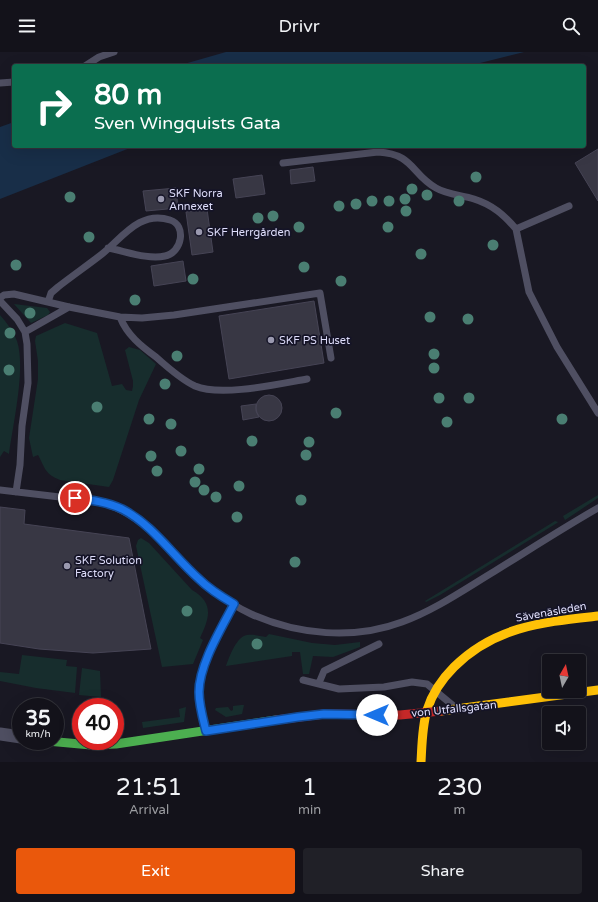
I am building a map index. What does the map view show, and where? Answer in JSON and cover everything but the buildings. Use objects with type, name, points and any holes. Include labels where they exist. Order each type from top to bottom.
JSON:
[{"type":"street","name":"Sävenäsleden","points":[[421,762],[422,739],[426,715],[434,694],[446,676],[461,660],[481,646],[518,628],[598,616]]},
{"type":"street","name":"von Utfallsgatan","points":[[64,743],[104,745],[155,740],[324,714],[400,715],[459,710],[598,690]]},
{"type":"street","points":[[0,734],[12,736]]},
{"type":"lane","points":[[88,64],[100,57],[114,52]]},
{"type":"lane","points":[[0,83],[12,82]]},
{"type":"lane","points":[[283,163],[378,152],[398,155],[408,162],[435,188],[444,192],[475,199],[491,206],[504,215],[516,229],[529,292],[558,347],[598,413]]},
{"type":"lane","points":[[516,229],[569,206]]},
{"type":"lane","points":[[48,302],[51,293],[108,248],[135,224],[157,218],[168,219],[175,222],[178,228],[180,243],[172,254],[166,256],[143,256],[108,248]]},
{"type":"lane","points":[[0,298],[4,294],[14,294],[120,317],[142,318],[174,315],[320,293],[331,358]]},
{"type":"lane","points":[[0,301],[17,319],[25,332],[28,359],[28,383],[22,426],[20,465],[16,492]]},
{"type":"lane","points":[[25,332],[70,307]]},
{"type":"lane","points":[[120,317],[124,326],[137,342],[195,386],[210,390],[229,391],[307,379]]},
{"type":"lane","points":[[0,490],[94,501],[121,509],[134,516],[148,527],[200,580],[251,614],[265,620],[302,630],[332,633],[355,632],[380,628],[401,622],[430,609],[598,508]]},
{"type":"lane","points":[[206,731],[198,693],[202,672],[213,645],[234,604]]},
{"type":"lane","points":[[319,683],[324,671],[379,644]]},
{"type":"lane","points":[[303,680],[339,688],[384,686],[412,682],[427,684],[459,710]]},
{"type":"green space","points":[[14,304],[47,308],[50,312],[48,315],[31,323]]},
{"type":"green space","points":[[0,315],[10,327],[17,341],[20,366],[18,396],[9,454],[4,451],[0,457]]},
{"type":"green space","points":[[65,323],[97,333],[112,386],[122,384],[126,390],[132,391],[133,381],[125,350],[129,347],[140,350],[156,364],[139,400],[113,480],[109,487],[60,480],[48,473],[38,455],[33,457],[29,438],[38,379],[38,361],[35,341],[36,336]]},
{"type":"green space","points":[[598,495],[598,498],[565,520],[563,516]]},
{"type":"green space","points":[[555,521],[558,522],[440,595],[426,602],[425,601]]},
{"type":"green space","points":[[141,538],[149,543],[192,590],[204,600],[207,606],[208,612],[206,624],[200,638],[203,640],[193,664],[162,667],[136,546],[138,540]]},
{"type":"green space","points":[[269,634],[312,643],[335,645],[360,642],[360,647],[333,657],[313,656],[309,674],[303,674],[300,652],[292,652],[292,656],[226,666],[234,648],[243,636],[252,635],[266,637]]},
{"type":"green space","points":[[22,655],[67,660],[66,666],[77,667],[75,693],[36,688],[0,681],[0,672],[19,674]]},
{"type":"green space","points":[[82,668],[100,671],[101,697],[79,695]]},
{"type":"green space","points":[[244,705],[242,714],[226,717],[215,710],[216,708],[228,707],[231,711],[233,710],[233,706]]},
{"type":"green space","points":[[186,707],[184,722],[143,728],[142,722],[180,717],[179,709]]},
{"type":"water","points":[[226,52],[524,52],[476,64],[184,64]]},
{"type":"water","points":[[12,123],[12,148],[130,148],[0,199],[0,127]]},
{"type":"traffic: fast","points":[[64,743],[91,745],[116,744],[276,720]]},
{"type":"traffic: slow","points":[[421,762],[424,723],[432,698],[445,677],[470,653],[503,634],[521,628],[558,621],[598,616]]},
{"type":"traffic: slow","points":[[441,711],[598,690]]},
{"type":"traffic: jam","points":[[276,720],[324,714],[400,715],[441,711]]},
{"type":"place","name":"SKF Norra Annexet","points":[[161,199]]},
{"type":"place","name":"SKF Herrgården","points":[[199,232]]},
{"type":"place","name":"SKF PS Huset","points":[[271,340]]},
{"type":"place","name":"SKF Solution Factory","points":[[67,566]]},
{"type":"route","points":[[75,498],[108,504],[134,516],[148,527],[200,580],[234,604],[213,645],[200,681],[198,693],[206,731],[324,714],[377,715]]}]
